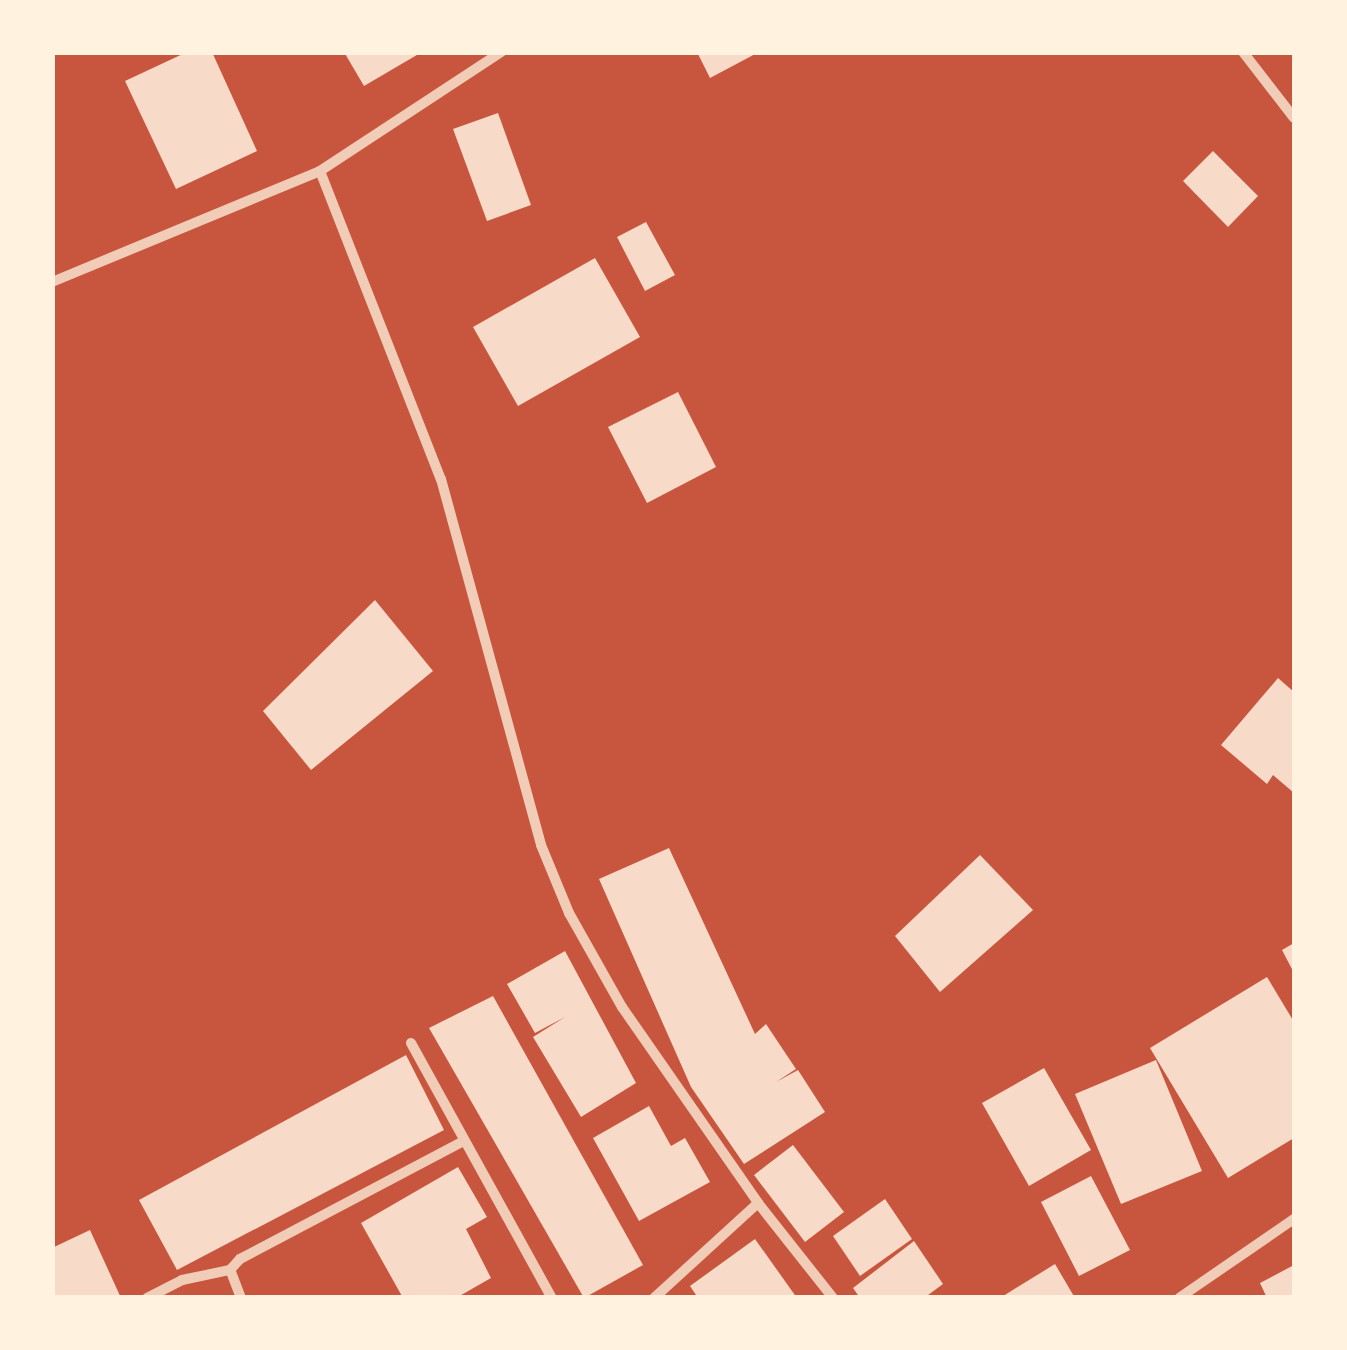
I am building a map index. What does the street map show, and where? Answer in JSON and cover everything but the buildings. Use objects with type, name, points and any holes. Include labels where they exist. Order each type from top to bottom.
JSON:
[{"type":"street","points":[[52,282],[320,171],[501,52]]},
{"type":"street","points":[[1242,52],[1294,118]]},
{"type":"street","points":[[320,171],[441,479],[541,845],[568,913],[622,1006],[758,1203],[833,1298]]},
{"type":"street","points":[[411,1043],[462,1142],[552,1298]]},
{"type":"street","points":[[147,1298],[198,1275],[230,1270],[268,1242],[462,1142]]},
{"type":"street","points":[[654,1298],[758,1203]]},
{"type":"street","points":[[1179,1298],[1294,1219]]},
{"type":"street","points":[[230,1270],[241,1298]]}]
